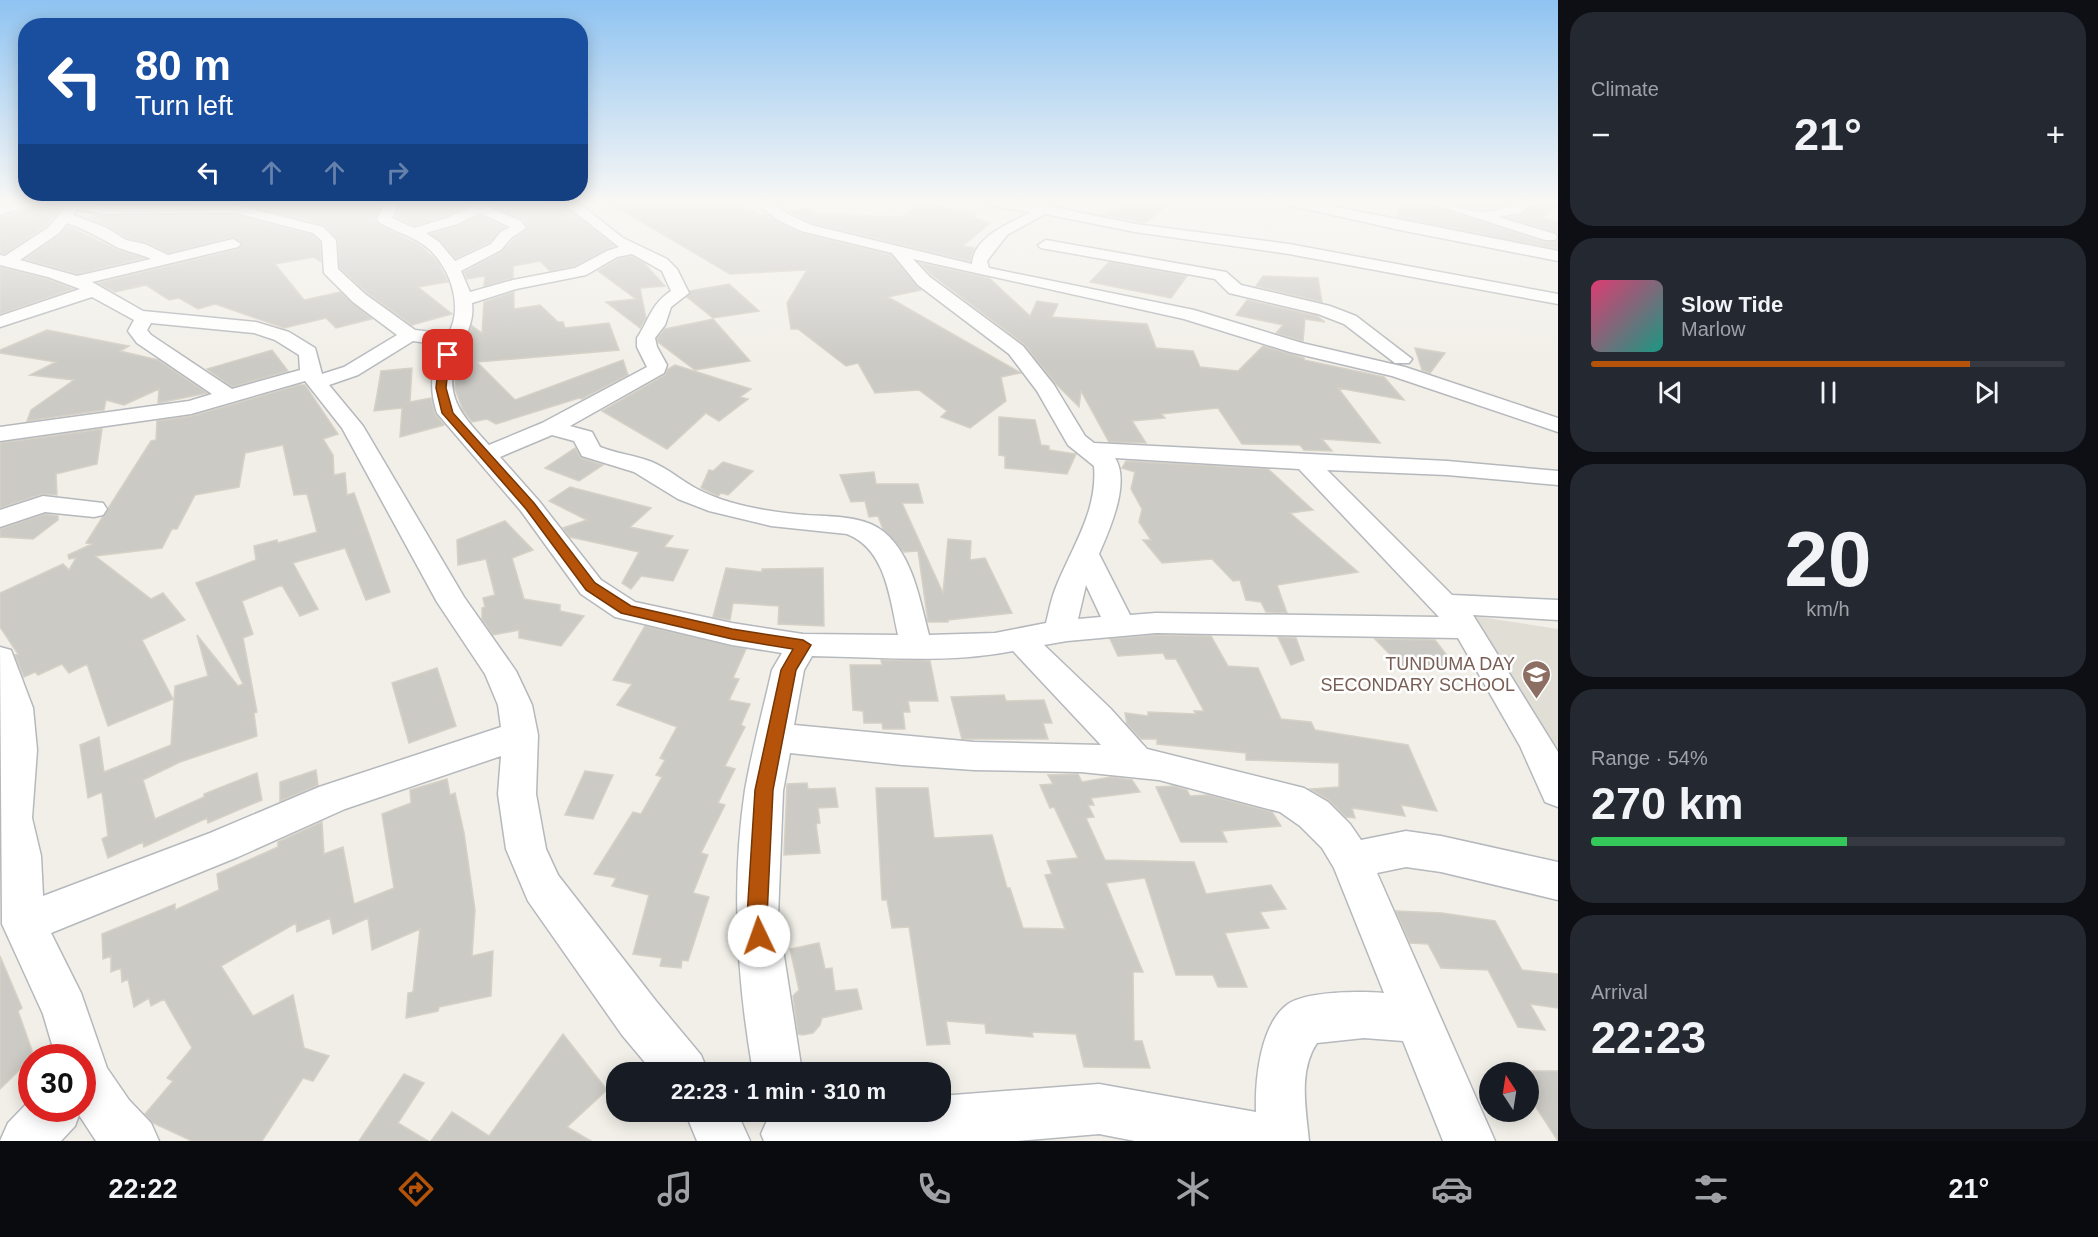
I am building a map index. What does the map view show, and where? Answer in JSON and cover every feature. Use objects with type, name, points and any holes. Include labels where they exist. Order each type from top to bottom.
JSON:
[{"type":"street","points":[[154,254],[166,260]]},
{"type":"street","points":[[0,322],[84,286],[190,254]]},
{"type":"street","points":[[328,254],[328,262],[333,276],[375,311],[410,335],[454,341]]},
{"type":"street","points":[[441,254],[452,269],[462,300],[463,321],[443,368],[443,399],[448,413],[457,426],[486,454],[530,506],[591,587],[626,610],[701,627],[803,645],[995,644],[1060,631],[1120,625],[1254,623],[1467,628]]},
{"type":"street","points":[[452,269],[482,254]]},
{"type":"street","points":[[462,300],[520,283],[580,272],[612,254]]},
{"type":"street","points":[[486,454],[550,428],[643,379],[657,369],[657,363],[647,351],[646,338],[656,325],[663,304],[680,293],[669,269],[661,262],[643,254]]},
{"type":"street","points":[[900,254],[924,281],[999,334],[1016,350],[1047,389],[1076,440],[1106,463],[1108,473],[1101,517],[1068,592],[1060,631]]},
{"type":"street","points":[[919,254],[982,271],[1052,274],[1305,350],[1398,371],[1558,425]]},
{"type":"street","points":[[982,271],[979,261],[983,254]]},
{"type":"street","points":[[1052,274],[1058,254]]},
{"type":"street","points":[[1111,254],[1220,275],[1229,286],[1240,291],[1338,315],[1357,324],[1402,359]]},
{"type":"street","points":[[1317,254],[1558,299]]},
{"type":"street","points":[[3,261],[84,286],[146,317],[256,328],[282,336],[308,352],[314,377],[352,426],[452,602],[501,671],[515,705],[519,735],[517,794],[526,849],[543,888],[639,1018],[676,1062]]},
{"type":"street","points":[[1198,316],[1216,301],[1240,291]]},
{"type":"street","points":[[146,317],[137,331],[144,339],[230,397]]},
{"type":"street","points":[[0,434],[178,409],[314,377],[351,371],[410,335]]},
{"type":"street","points":[[550,428],[584,436],[590,451],[640,466],[663,476],[686,493],[712,503],[795,522],[840,525],[867,533],[887,552],[902,591],[916,645]]},
{"type":"street","points":[[1086,449],[1447,468],[1558,477]]},
{"type":"street","points":[[1304,460],[1467,628],[1536,743],[1558,791]]},
{"type":"street","points":[[0,519],[43,504],[94,510]]},
{"type":"street","points":[[1084,553],[1120,625]]},
{"type":"street","points":[[1444,604],[1558,610]]},
{"type":"street","points":[[1019,639],[1098,717],[1138,764]]},
{"type":"street","points":[[775,1062],[757,917],[764,790],[788,670],[803,645]]},
{"type":"street","points":[[0,658],[8,676],[6,698],[16,708],[19,750],[13,818],[21,856],[23,924],[66,1009],[72,1044]]},
{"type":"street","points":[[23,924],[224,845],[332,798],[519,735]]},
{"type":"street","points":[[774,737],[914,752],[1081,758],[1159,765],[1217,778],[1291,800],[1314,814],[1336,836],[1351,860],[1469,1141]]},
{"type":"street","points":[[1351,860],[1406,849],[1441,854],[1558,881]]},
{"type":"street","points":[[1283,1141],[1280,1090],[1286,1047],[1304,1021],[1364,1016],[1416,1018]]},
{"type":"street","points":[[96,1099],[133,1141]]},
{"type":"street","points":[[786,1129],[1099,1109],[1275,1141]]},
{"type":"street","points":[[26,1141],[41,1122]]},
{"type":"street","points":[[715,1122],[724,1141]]},
{"type":"shaded area","name":"TUNDUMA DAY SECONDARY SCHOOL","points":[[1461,614],[1558,629],[1558,771]]},
{"type":"building","points":[[32,254],[132,254],[144,258],[77,274],[25,259]]},
{"type":"building","points":[[217,254],[321,254],[321,262],[314,257],[275,264],[304,300],[340,292],[372,319],[336,328],[326,318],[284,328],[215,304],[198,309],[179,298],[169,300],[146,285],[115,292],[98,283]]},
{"type":"building","points":[[339,254],[430,254],[438,262],[448,282],[418,287],[452,314],[412,325],[366,292],[340,268]]},
{"type":"building","points":[[498,254],[598,254],[574,266],[550,271],[540,261],[513,266],[513,278],[484,286],[485,276],[467,279],[464,272]]},
{"type":"building","points":[[696,254],[891,255],[921,290],[888,297],[1021,373],[1001,377],[1006,401],[970,428],[941,417],[947,411],[919,390],[875,393],[858,363],[846,366],[798,329],[791,329],[787,303],[807,270],[730,274]]},
{"type":"building","points":[[942,254],[973,254],[970,261]]},
{"type":"building","points":[[632,256],[644,263],[665,286],[640,288],[646,318],[640,328],[606,302],[636,299],[598,271],[618,259]]},
{"type":"building","points":[[1109,262],[1187,276],[1171,298],[1090,282]]},
{"type":"building","points":[[920,263],[989,278],[1030,316],[1037,301],[1058,304],[1052,317],[1147,324],[1156,348],[1193,351],[1200,367],[1238,371],[1263,346],[1304,358],[1304,360],[1384,377],[1404,400],[1338,388],[1380,443],[1322,439],[1332,451],[1304,450],[1300,445],[1242,444],[1218,408],[1161,414],[1165,418],[1132,421],[1146,443],[1109,442],[1081,391],[1079,407],[1055,383],[1024,344],[932,275]]},
{"type":"building","points":[[0,267],[47,279],[73,289],[0,314]]},
{"type":"building","points":[[1263,276],[1318,278],[1322,302],[1256,286]]},
{"type":"building","points":[[729,284],[759,311],[713,318],[687,297],[690,291]]},
{"type":"building","points":[[514,292],[514,309],[540,305],[558,322],[563,322],[565,328],[609,323],[619,350],[477,362],[515,400],[623,360],[628,375],[582,399],[496,424],[487,419],[472,422],[463,410],[455,389],[457,363],[472,326],[482,333],[484,302]]},
{"type":"building","points":[[1247,300],[1317,316],[1325,322],[1305,319],[1303,341],[1276,333],[1283,325],[1236,315]]},
{"type":"building","points":[[713,319],[750,361],[695,370],[658,342],[657,339],[665,329]]},
{"type":"building","points":[[47,330],[129,346],[120,351],[158,360],[207,393],[158,403],[159,389],[124,405],[106,400],[104,410],[27,421],[31,410],[74,380],[30,375],[56,362],[0,353],[0,350]]},
{"type":"building","points":[[1415,348],[1445,353],[1430,373],[1422,370]]},
{"type":"building","points":[[272,350],[288,371],[232,387],[207,369]]},
{"type":"building","points":[[675,365],[751,389],[740,397],[748,399],[719,421],[706,413],[667,449],[602,411],[665,375],[668,369]]},
{"type":"building","points":[[412,368],[410,402],[431,398],[435,414],[444,425],[400,437],[402,408],[374,411],[381,371]]},
{"type":"building","points":[[305,385],[338,434],[323,439],[333,455],[334,475],[345,473],[347,495],[354,493],[390,592],[366,600],[345,548],[293,563],[318,609],[300,616],[282,585],[242,601],[253,634],[243,638],[257,712],[254,713],[257,736],[180,762],[143,780],[155,819],[204,797],[204,794],[257,773],[262,800],[208,823],[207,818],[144,847],[143,842],[108,858],[102,839],[108,836],[102,792],[88,798],[80,745],[99,737],[104,772],[171,745],[175,686],[208,676],[197,635],[238,686],[243,684],[196,583],[256,560],[254,546],[277,540],[278,543],[317,532],[307,494],[294,495],[283,445],[245,453],[239,487],[195,495],[177,529],[172,529],[162,548],[95,556],[151,599],[163,593],[185,620],[142,640],[173,699],[108,726],[87,664],[69,673],[62,664],[38,675],[35,672],[24,677],[15,655],[18,654],[0,627],[0,593],[63,564],[69,570],[76,558],[69,559],[68,555],[92,544],[86,543],[151,441],[156,440],[157,421],[192,416]]},
{"type":"building","points":[[999,417],[1035,420],[1041,445],[1049,446],[1049,450],[1076,454],[1067,474],[1005,468],[1005,456],[999,455]]},
{"type":"building","points":[[102,429],[97,464],[56,474],[57,495],[42,494],[0,508],[0,443]]},
{"type":"building","points":[[575,448],[581,458],[603,465],[579,481],[545,468]]},
{"type":"building","points":[[1126,461],[1268,469],[1313,510],[1290,513],[1358,572],[1277,585],[1287,613],[1266,612],[1261,602],[1246,600],[1240,580],[1233,581],[1212,559],[1162,563],[1143,540],[1151,540],[1139,522],[1142,509],[1131,489],[1135,472],[1122,468]]},
{"type":"building","points":[[723,462],[753,471],[728,495],[721,493],[718,496],[701,488],[709,470],[713,471]]},
{"type":"building","points":[[874,472],[876,484],[918,484],[923,503],[902,503],[943,593],[948,539],[971,541],[970,560],[985,558],[1012,613],[948,620],[948,622],[928,622],[918,551],[904,552],[883,529],[878,516],[869,517],[865,501],[851,502],[840,475]]},
{"type":"building","points":[[570,487],[651,508],[630,527],[673,536],[664,547],[688,550],[673,581],[641,576],[631,589],[622,583],[639,552],[570,537],[563,528],[587,520],[549,501]]},
{"type":"building","points":[[45,514],[58,516],[58,520],[33,539],[0,537],[0,529]]},
{"type":"building","points":[[505,521],[533,550],[512,558],[524,599],[560,605],[560,611],[584,616],[561,646],[519,638],[519,630],[493,635],[482,619],[482,608],[485,607],[483,598],[495,595],[486,559],[458,565],[457,540]]},
{"type":"building","points":[[726,568],[762,572],[762,569],[823,568],[824,626],[778,624],[779,606],[733,603],[730,620],[713,617]]},
{"type":"building","points":[[645,626],[746,649],[733,678],[739,679],[729,700],[750,704],[741,725],[745,727],[725,766],[735,769],[718,803],[725,805],[701,853],[708,855],[693,893],[709,897],[688,961],[682,960],[681,968],[660,966],[662,958],[633,954],[649,895],[612,886],[616,878],[594,874],[633,812],[641,814],[662,777],[656,775],[665,760],[660,758],[677,727],[617,705],[632,684],[613,680]]},
{"type":"building","points":[[1156,635],[1211,636],[1228,666],[1258,668],[1281,719],[1311,722],[1315,730],[1408,745],[1437,811],[1401,805],[1405,816],[1352,808],[1355,818],[1346,817],[1329,800],[1310,789],[1339,787],[1339,763],[1246,760],[1246,753],[1157,744],[1157,739],[1141,739],[1127,724],[1125,713],[1148,716],[1148,712],[1196,714],[1194,711],[1204,711],[1176,659],[1166,659],[1163,653],[1118,656],[1110,639]]},
{"type":"building","points":[[1278,637],[1296,638],[1304,660],[1291,665]]},
{"type":"building","points":[[1375,639],[1435,640],[1457,668],[1404,669]]},
{"type":"building","points":[[881,660],[930,661],[938,701],[908,701],[910,712],[903,712],[905,729],[883,729],[882,723],[864,723],[863,711],[853,710],[850,665],[882,665]]},
{"type":"building","points":[[437,668],[456,726],[409,743],[392,683]]},
{"type":"building","points":[[1004,695],[1006,701],[1044,700],[1052,723],[1043,723],[1048,739],[962,739],[951,697]]},
{"type":"building","points":[[316,770],[318,785],[280,801],[280,782]]},
{"type":"building","points":[[585,771],[613,775],[593,819],[565,815]]},
{"type":"building","points":[[1078,774],[1082,782],[1111,777],[1132,780],[1140,792],[1091,798],[1094,805],[1088,805],[1094,817],[1086,818],[1105,860],[1194,862],[1206,894],[1271,885],[1286,909],[1260,912],[1269,928],[1225,933],[1247,987],[1218,987],[1213,975],[1176,975],[1145,878],[1106,883],[1143,972],[1133,972],[1134,1041],[1142,1041],[1150,1068],[1084,1067],[1076,1034],[1032,1032],[1033,1037],[986,1033],[985,1024],[946,1021],[950,1044],[927,1045],[909,927],[892,928],[887,900],[882,900],[876,788],[928,788],[934,838],[992,835],[1007,888],[1010,888],[1023,928],[1065,929],[1045,875],[1052,874],[1047,861],[1078,858],[1054,807],[1050,808],[1040,785],[1053,784],[1048,775]]},
{"type":"building","points":[[447,779],[450,795],[455,793],[464,833],[475,910],[472,956],[493,951],[491,996],[439,1007],[438,1011],[406,1018],[408,993],[413,992],[420,929],[372,950],[368,918],[333,934],[330,918],[297,932],[296,923],[221,966],[253,1016],[293,995],[304,1048],[329,1056],[313,1081],[303,1078],[262,1141],[192,1141],[153,1123],[145,1114],[173,1081],[167,1078],[192,1048],[164,999],[151,1006],[149,998],[134,1007],[128,979],[122,982],[121,968],[111,972],[111,956],[103,959],[102,934],[175,904],[175,910],[219,890],[217,874],[278,847],[278,842],[322,822],[324,854],[343,847],[354,904],[394,888],[382,814],[411,803],[410,790]]},
{"type":"building","points":[[807,783],[808,789],[835,788],[838,807],[818,808],[820,823],[816,824],[820,853],[784,855],[787,784]]},
{"type":"building","points":[[1174,786],[1187,790],[1190,796],[1208,795],[1272,812],[1281,826],[1222,831],[1227,842],[1181,842],[1156,787]]},
{"type":"building","points":[[1396,911],[1442,913],[1495,921],[1522,970],[1558,974],[1558,1008],[1530,1004],[1545,1030],[1518,1027],[1488,970],[1441,968],[1428,944],[1410,943]]},
{"type":"building","points":[[819,943],[825,969],[832,968],[835,991],[857,989],[862,1009],[822,1018],[820,1025],[813,1033],[802,1035],[798,1034],[793,996],[799,990],[790,949]]},
{"type":"building","points":[[0,956],[22,1008],[18,1011],[30,1044],[18,1044],[18,1072],[0,1089]]},
{"type":"building","points":[[563,1034],[606,1089],[567,1127],[591,1141],[431,1141],[452,1112],[489,1136]]},
{"type":"building","points":[[1539,1071],[1558,1071],[1558,1141],[1539,1112]]},
{"type":"building","points":[[404,1074],[424,1083],[398,1123],[428,1141],[359,1141]]},
{"type":"place","name":"TUNDUMA DAY SECONDARY SCHOOL","points":[[1536,700]]},
{"type":"route","points":[[448,355],[443,368],[441,388],[448,413],[457,426],[486,454],[530,506],[591,587],[626,610],[732,634],[803,645],[788,670],[764,790],[757,917],[759,936]]}]
